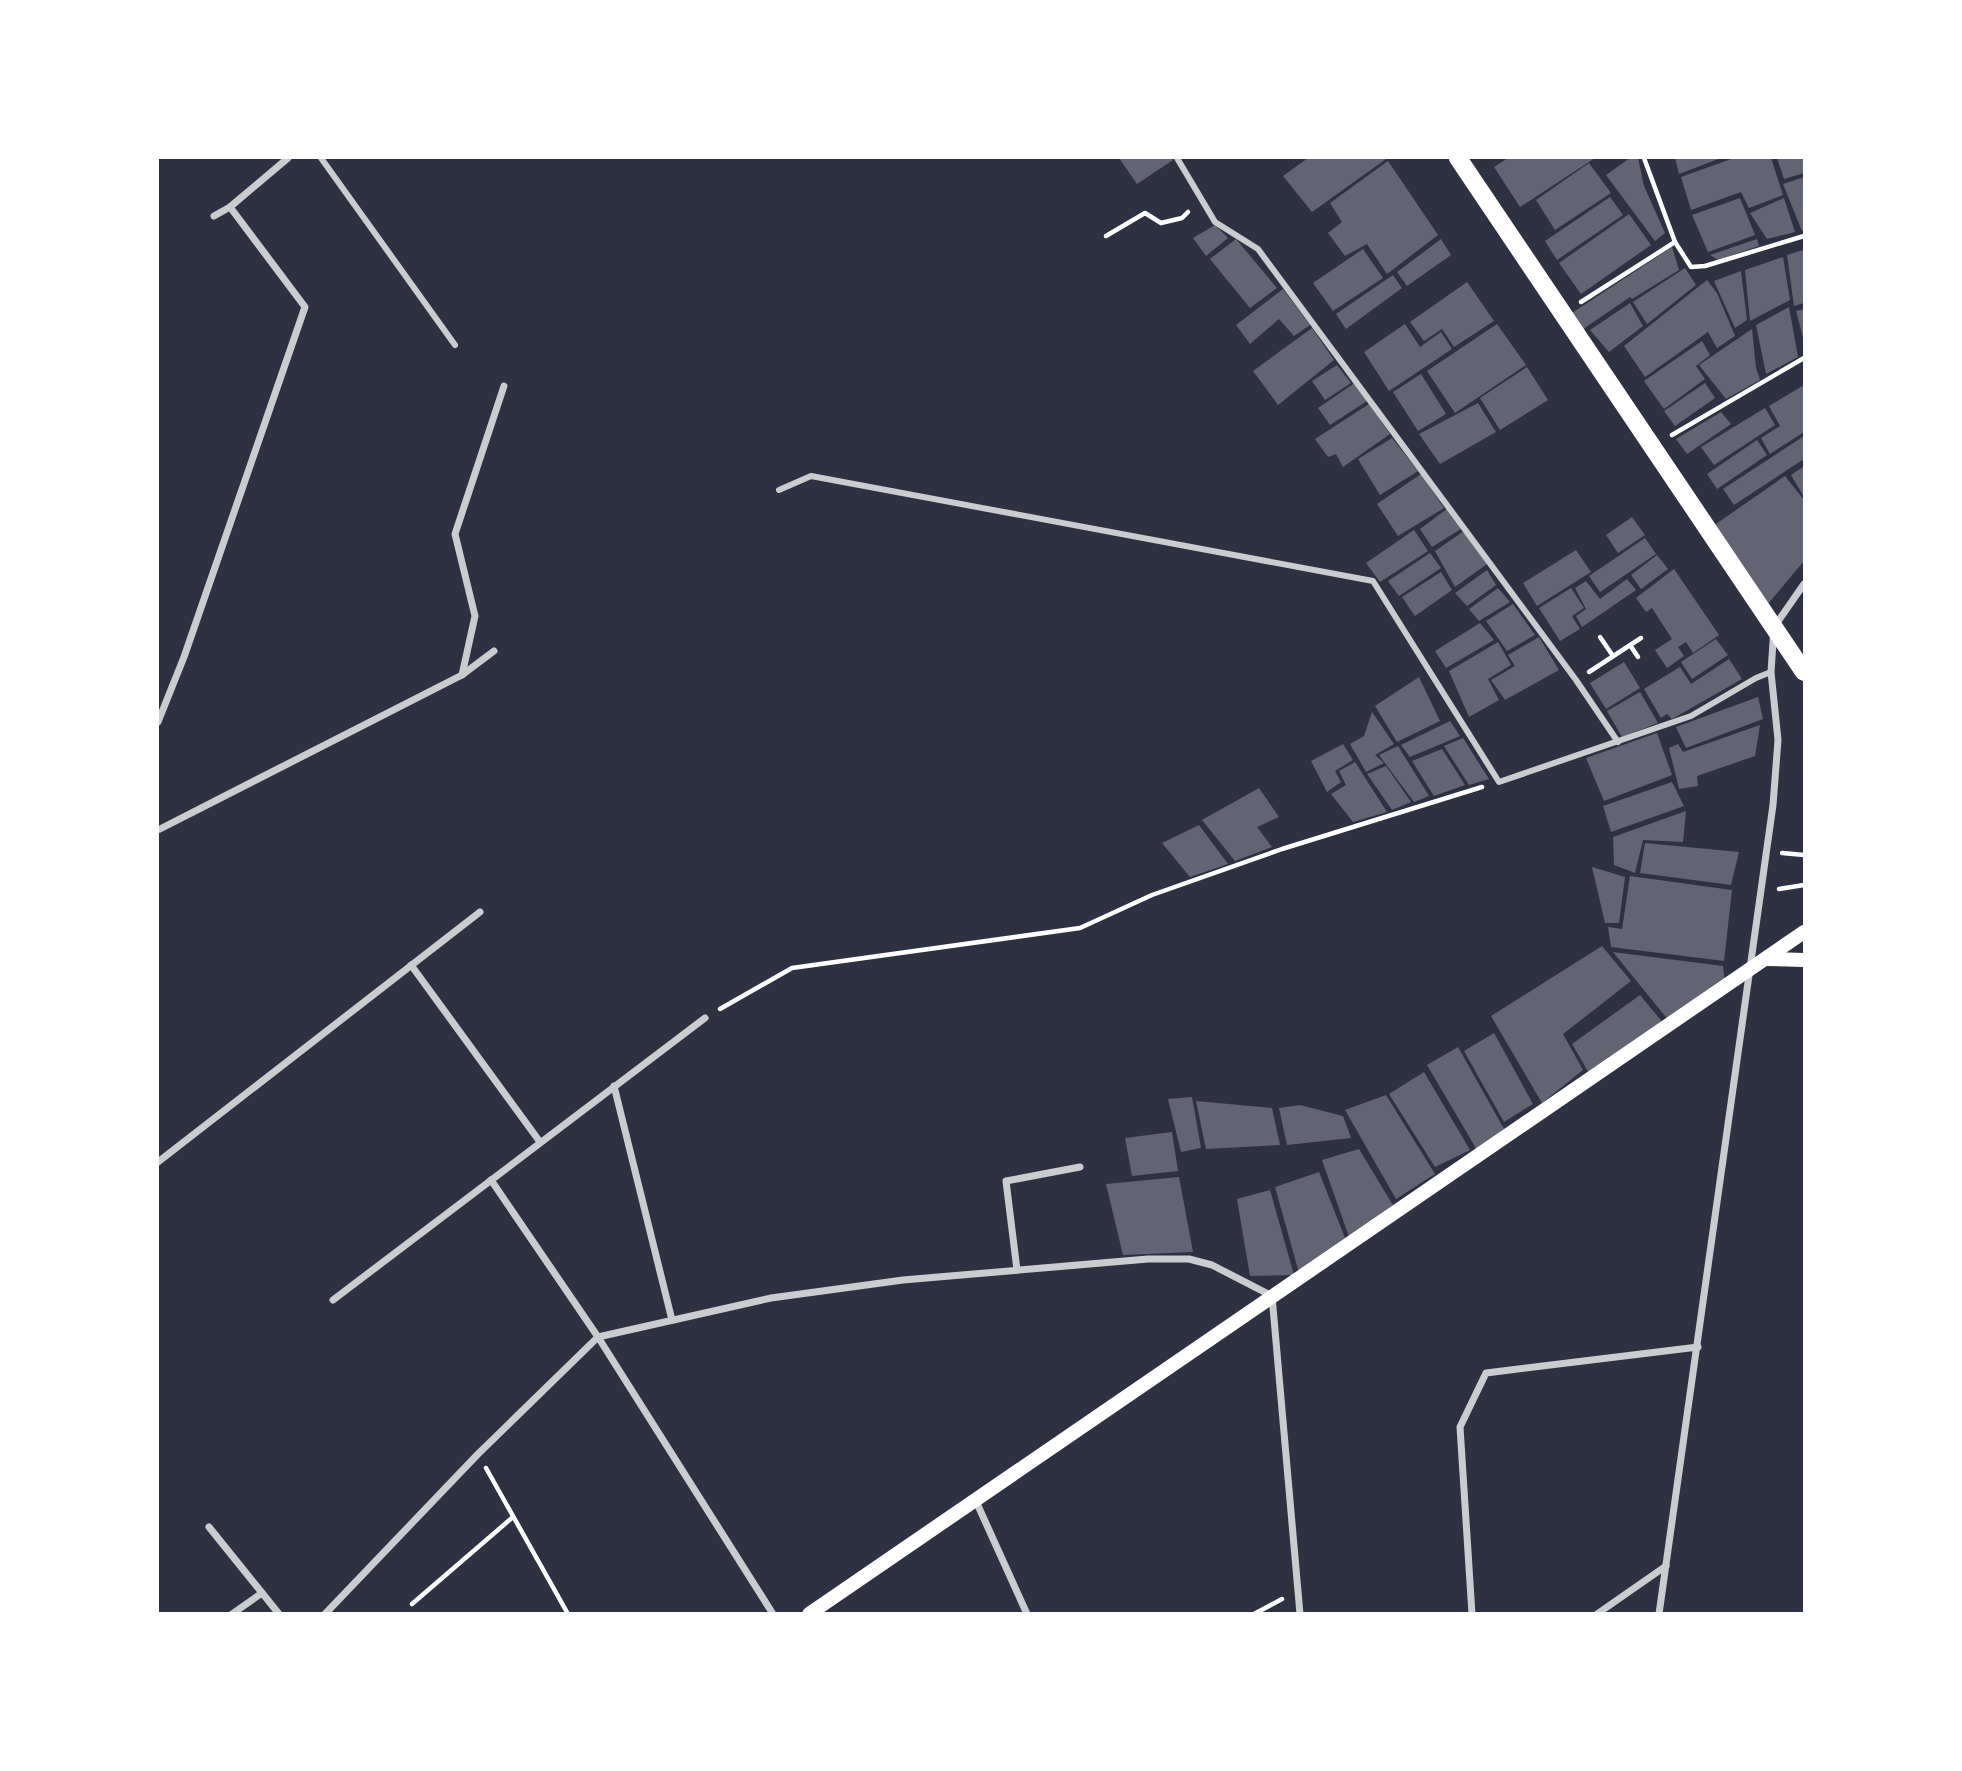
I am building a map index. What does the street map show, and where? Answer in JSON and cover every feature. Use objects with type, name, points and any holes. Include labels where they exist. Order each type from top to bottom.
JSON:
[{"type":"main road","points":[[1458,158],[1804,672]]},
{"type":"main road","points":[[809,1614],[1804,932]]},
{"type":"main road","points":[[1764,959],[1804,960]]},
{"type":"street","points":[[214,216],[230,207],[288,158]]},
{"type":"street","points":[[321,158],[456,345]]},
{"type":"street","points":[[1177,158],[1215,222],[1258,249],[1576,680],[1618,742]]},
{"type":"street","points":[[158,722],[184,657],[305,307],[230,207]]},
{"type":"street","points":[[462,675],[475,616],[455,534],[504,386]]},
{"type":"street","points":[[779,490],[811,476],[1373,581],[1499,782],[1691,716],[1771,672]]},
{"type":"street","points":[[1659,1614],[1773,805],[1777,740],[1771,672],[1774,627],[1804,584]]},
{"type":"street","points":[[158,830],[462,675],[495,651]]},
{"type":"street","points":[[158,1162],[480,912]]},
{"type":"street","points":[[411,965],[540,1142]]},
{"type":"street","points":[[334,1300],[705,1018]]},
{"type":"street","points":[[614,1086],[672,1320]]},
{"type":"street","points":[[1017,1270],[1006,1181],[1080,1167]]},
{"type":"street","points":[[491,1180],[598,1336],[773,1614]]},
{"type":"street","points":[[325,1614],[478,1454],[598,1336],[784,1296],[903,1280],[1148,1259],[1189,1259],[1212,1265],[1272,1296],[1300,1614]]},
{"type":"street","points":[[1472,1614],[1460,1427],[1486,1373],[1698,1347]]},
{"type":"street","points":[[975,1499],[1027,1614]]},
{"type":"street","points":[[209,1527],[279,1614]]},
{"type":"street","points":[[1597,1614],[1666,1566]]},
{"type":"street","points":[[232,1614],[262,1592]]},
{"type":"path","points":[[1644,158],[1675,242],[1687,263],[1695,268],[1804,236]]},
{"type":"path","points":[[1106,236],[1145,213],[1161,223],[1182,218],[1201,199]]},
{"type":"path","points":[[1563,313],[1675,242]]},
{"type":"path","points":[[1653,446],[1804,358]]},
{"type":"path","points":[[1600,637],[1613,656]]},
{"type":"path","points":[[1576,680],[1641,638]]},
{"type":"path","points":[[1630,645],[1638,657]]},
{"type":"path","points":[[705,1018],[792,968],[1080,928],[1152,895],[1282,849],[1499,782]]},
{"type":"path","points":[[1804,855],[1804,862]]},
{"type":"path","points":[[1761,892],[1804,885]]},
{"type":"path","points":[[478,1454],[568,1614]]},
{"type":"path","points":[[412,1604],[513,1517]]},
{"type":"path","points":[[1254,1614],[1298,1590]]},
{"type":"building","points":[[1119,158],[1171,158],[1173,160],[1137,184]]},
{"type":"building","points":[[1308,158],[1386,159],[1312,212],[1283,176]]},
{"type":"building","points":[[1508,158],[1595,158],[1520,207],[1494,167]]},
{"type":"building","points":[[1630,158],[1638,158],[1644,186],[1665,233],[1655,241],[1606,175]]},
{"type":"building","points":[[1675,158],[1721,158],[1679,174]]},
{"type":"building","points":[[1734,158],[1771,158],[1783,195],[1749,208],[1741,192],[1691,210],[1681,177]]},
{"type":"building","points":[[1777,158],[1804,158],[1804,173],[1784,179]]},
{"type":"building","points":[[1388,161],[1438,235],[1387,274],[1367,244],[1345,256],[1328,233],[1342,222],[1330,203]]},
{"type":"building","points":[[1589,163],[1611,193],[1555,230],[1536,200]]},
{"type":"building","points":[[1804,177],[1804,230],[1802,231],[1783,184]]},
{"type":"building","points":[[1610,197],[1623,215],[1557,260],[1545,241]]},
{"type":"building","points":[[1740,198],[1755,235],[1708,252],[1692,215]]},
{"type":"building","points":[[1784,198],[1795,232],[1767,239],[1750,213]]},
{"type":"building","points":[[1629,214],[1651,245],[1581,294],[1559,263]]},
{"type":"building","points":[[1215,225],[1228,238],[1206,256],[1193,238]]},
{"type":"building","points":[[1236,239],[1277,288],[1250,308],[1210,259]]},
{"type":"building","points":[[1441,239],[1451,255],[1407,286],[1397,272]]},
{"type":"building","points":[[1757,239],[1759,246],[1718,260],[1710,255]]},
{"type":"building","points":[[1672,247],[1679,270],[1632,299],[1630,297],[1579,332],[1569,315]]},
{"type":"building","points":[[1363,249],[1383,278],[1333,311],[1313,283]]},
{"type":"building","points":[[1803,250],[1804,303],[1794,306],[1787,255]]},
{"type":"building","points":[[1783,257],[1790,300],[1750,321],[1745,270]]},
{"type":"building","points":[[1685,268],[1696,285],[1647,324],[1633,302]]},
{"type":"building","points":[[1741,271],[1747,320],[1735,328],[1714,281]]},
{"type":"building","points":[[1393,275],[1402,288],[1346,329],[1336,314]]},
{"type":"building","points":[[1707,280],[1717,293],[1735,336],[1717,348],[1708,332],[1645,377],[1624,346]]},
{"type":"building","points":[[1467,282],[1494,321],[1454,347],[1442,329],[1424,341],[1410,322]]},
{"type":"building","points":[[1283,289],[1310,325],[1294,336],[1279,319],[1250,344],[1236,325]]},
{"type":"building","points":[[1630,303],[1643,326],[1609,352],[1590,330]]},
{"type":"building","points":[[1789,307],[1798,357],[1766,374],[1756,325]]},
{"type":"building","points":[[1804,309],[1804,341],[1796,311]]},
{"type":"building","points":[[1405,324],[1420,347],[1441,332],[1452,349],[1389,391],[1364,352]]},
{"type":"building","points":[[1497,324],[1526,365],[1455,413],[1427,371]]},
{"type":"building","points":[[1312,328],[1334,360],[1278,405],[1253,371]]},
{"type":"building","points":[[1752,329],[1760,380],[1726,399],[1699,365]]},
{"type":"building","points":[[1702,341],[1710,355],[1696,366],[1705,379],[1664,409],[1644,381]]},
{"type":"building","points":[[1337,365],[1351,383],[1325,400],[1312,381]]},
{"type":"building","points":[[1527,367],[1548,400],[1500,430],[1480,398]]},
{"type":"building","points":[[1421,374],[1446,414],[1418,431],[1393,392]]},
{"type":"building","points":[[1356,382],[1367,401],[1330,425],[1318,408]]},
{"type":"building","points":[[1705,383],[1715,398],[1675,426],[1664,411]]},
{"type":"building","points":[[1804,385],[1804,432],[1770,454],[1761,438],[1780,426],[1769,406]]},
{"type":"building","points":[[1478,403],[1496,432],[1440,464],[1419,434]]},
{"type":"building","points":[[1369,404],[1390,434],[1343,467],[1336,454],[1328,457],[1315,439]]},
{"type":"building","points":[[1765,408],[1775,425],[1714,465],[1701,447]]},
{"type":"building","points":[[1721,412],[1731,424],[1687,454],[1676,439]]},
{"type":"building","points":[[1804,436],[1804,459],[1734,505],[1723,489]]},
{"type":"building","points":[[1392,438],[1418,471],[1380,495],[1358,459]]},
{"type":"building","points":[[1757,440],[1767,455],[1717,489],[1707,474]]},
{"type":"building","points":[[1804,466],[1804,497],[1791,475]]},
{"type":"building","points":[[1421,474],[1444,508],[1398,536],[1377,504]]},
{"type":"building","points":[[1785,476],[1804,500],[1804,561],[1768,604],[1713,526]]},
{"type":"building","points":[[1447,509],[1461,529],[1432,547],[1420,529]]},
{"type":"building","points":[[1632,517],[1645,535],[1618,553],[1606,535]]},
{"type":"building","points":[[1414,530],[1428,551],[1380,582],[1366,563]]},
{"type":"building","points":[[1464,531],[1487,564],[1455,587],[1435,551]]},
{"type":"building","points":[[1645,538],[1656,554],[1600,592],[1589,576]]},
{"type":"building","points":[[1576,550],[1591,572],[1537,606],[1523,583]]},
{"type":"building","points":[[1430,553],[1441,568],[1399,596],[1388,581]]},
{"type":"building","points":[[1657,555],[1668,569],[1641,589],[1631,575]]},
{"type":"building","points":[[1674,569],[1719,635],[1693,653],[1686,642],[1678,647],[1684,656],[1667,668],[1655,650],[1672,639],[1652,608],[1646,612],[1636,598]]},
{"type":"building","points":[[1487,570],[1496,585],[1467,606],[1455,593]]},
{"type":"building","points":[[1441,572],[1452,590],[1415,616],[1402,597]]},
{"type":"building","points":[[1627,579],[1636,590],[1582,627],[1576,616],[1586,609],[1575,588],[1586,581],[1600,599]]},
{"type":"building","points":[[1498,588],[1510,602],[1479,621],[1469,609]]},
{"type":"building","points":[[1571,588],[1584,608],[1572,616],[1580,629],[1560,641],[1539,608]]},
{"type":"building","points":[[1513,604],[1535,635],[1507,651],[1486,621]]},
{"type":"building","points":[[1480,623],[1494,640],[1446,668],[1435,651]]},
{"type":"building","points":[[1539,637],[1559,670],[1505,700],[1491,680],[1515,666],[1508,655]]},
{"type":"building","points":[[1716,639],[1728,655],[1692,679],[1681,662]]},
{"type":"building","points":[[1498,642],[1511,665],[1488,679],[1499,700],[1469,717],[1449,671]]},
{"type":"building","points":[[1729,659],[1742,679],[1672,719],[1667,714],[1661,718],[1644,689],[1680,667],[1691,684]]},
{"type":"building","points":[[1624,662],[1640,688],[1606,709],[1590,683]]},
{"type":"building","points":[[1419,677],[1440,721],[1397,742],[1375,706]]},
{"type":"building","points":[[1640,692],[1658,723],[1622,737],[1607,711]]},
{"type":"building","points":[[1758,697],[1763,719],[1686,748],[1676,727]]},
{"type":"building","points":[[1372,712],[1394,744],[1375,755],[1384,763],[1366,772],[1350,744],[1364,736]]},
{"type":"building","points":[[1450,721],[1460,736],[1410,757],[1401,745]]},
{"type":"building","points":[[1760,725],[1755,756],[1697,776],[1698,786],[1679,789],[1669,748],[1678,744],[1683,752]]},
{"type":"building","points":[[1657,733],[1672,775],[1604,801],[1586,758]]},
{"type":"building","points":[[1463,738],[1489,779],[1469,785],[1444,746]]},
{"type":"building","points":[[1343,744],[1353,760],[1335,771],[1341,782],[1327,792],[1311,761]]},
{"type":"building","points":[[1398,746],[1429,796],[1414,802],[1379,755]]},
{"type":"building","points":[[1442,749],[1465,785],[1434,796],[1412,761]]},
{"type":"building","points":[[1355,762],[1387,812],[1353,822],[1331,794],[1346,785],[1339,771]]},
{"type":"building","points":[[1386,766],[1411,802],[1392,810],[1367,774]]},
{"type":"building","points":[[1672,782],[1684,806],[1611,832],[1603,806]]},
{"type":"building","points":[[1259,788],[1279,817],[1257,827],[1272,847],[1235,861],[1202,820]]},
{"type":"building","points":[[1686,811],[1683,842],[1643,840],[1635,873],[1614,865],[1613,837]]},
{"type":"building","points":[[1199,825],[1228,864],[1190,877],[1162,843]]},
{"type":"building","points":[[1645,843],[1739,852],[1731,885],[1640,873]]},
{"type":"building","points":[[1592,867],[1625,877],[1619,923],[1605,923]]},
{"type":"building","points":[[1630,876],[1732,890],[1724,961],[1611,947],[1608,927],[1622,929]]},
{"type":"building","points":[[1602,946],[1631,981],[1563,1034],[1583,1070],[1542,1103],[1491,1016]]},
{"type":"building","points":[[1613,952],[1723,966],[1725,985],[1669,1021]]},
{"type":"building","points":[[1640,995],[1664,1024],[1589,1073],[1572,1044]]},
{"type":"building","points":[[1494,1033],[1533,1104],[1504,1122],[1464,1051]]},
{"type":"building","points":[[1458,1047],[1504,1129],[1477,1150],[1427,1065]]},
{"type":"building","points":[[1424,1072],[1470,1150],[1435,1167],[1389,1094]]},
{"type":"building","points":[[1386,1095],[1435,1174],[1396,1199],[1345,1110]]},
{"type":"building","points":[[1192,1097],[1201,1148],[1181,1152],[1168,1099]]},
{"type":"building","points":[[1196,1101],[1272,1108],[1280,1145],[1206,1149]]},
{"type":"building","points":[[1300,1105],[1343,1116],[1351,1138],[1287,1145],[1279,1108]]},
{"type":"building","points":[[1172,1132],[1178,1171],[1132,1176],[1125,1138]]},
{"type":"building","points":[[1359,1149],[1394,1207],[1349,1237],[1322,1160]]},
{"type":"building","points":[[1319,1172],[1345,1238],[1299,1273],[1275,1187]]},
{"type":"building","points":[[1179,1177],[1193,1252],[1123,1255],[1106,1184]]},
{"type":"building","points":[[1270,1190],[1294,1275],[1250,1276],[1237,1199]]}]
